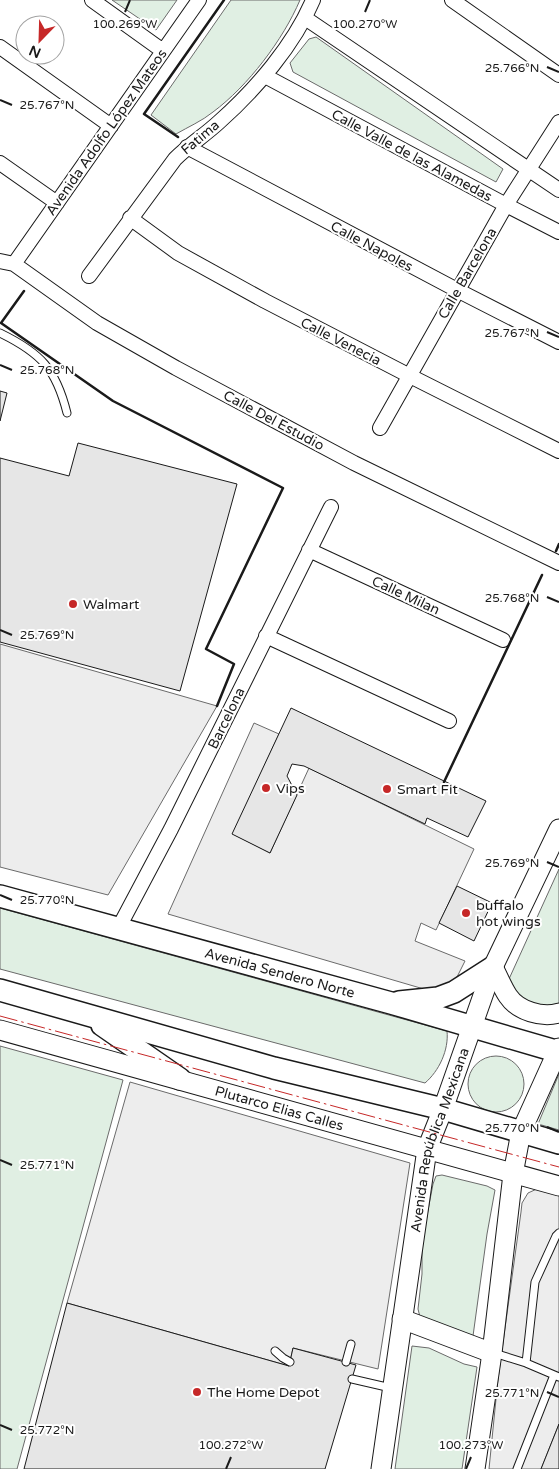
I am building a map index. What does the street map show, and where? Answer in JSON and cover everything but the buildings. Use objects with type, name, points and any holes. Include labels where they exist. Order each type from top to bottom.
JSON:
[{"type":"main road","name":"Avenida República Mexicana","points":[[381,1469],[427,1149],[493,967],[559,829]]},
{"type":"main road","name":"Avenida Sendero Norte","points":[[0,896],[391,1003],[471,1028],[558,1050]]},
{"type":"main road","points":[[391,1003],[438,998],[454,992],[493,967],[514,1003],[534,1013],[544,1015],[559,1013]]},
{"type":"main road","points":[[0,990],[274,1068],[443,1109],[559,1143]]},
{"type":"main road","points":[[87,1014],[180,1079]]},
{"type":"main road","name":"Plutarco Elias Calles","points":[[0,1030],[559,1186]]},
{"type":"main road","points":[[475,1469],[520,1132],[558,1050]]},
{"type":"main road","points":[[402,1319],[492,1353]]},
{"type":"street","points":[[92,0],[163,51]]},
{"type":"street","name":"Avenida Adolfo López Mateos","points":[[14,264],[198,0]]},
{"type":"street","name":"Fatima","points":[[89,276],[175,159],[219,122],[265,76],[305,18],[313,0]]},
{"type":"street","points":[[452,0],[559,75]]},
{"type":"street","points":[[305,18],[559,190]]},
{"type":"street","points":[[0,48],[110,126]]},
{"type":"street","name":"Calle Valle de las Alamedas","points":[[265,76],[559,232]]},
{"type":"street","name":"Calle Barcelona","points":[[380,428],[506,205],[559,122]]},
{"type":"street","name":"Calle Napoles","points":[[187,147],[559,342]]},
{"type":"street","points":[[0,163],[57,203]]},
{"type":"street","name":"Calle Venecia","points":[[130,218],[178,253],[265,301],[408,376],[559,451]]},
{"type":"street","name":"Calle Del Estudio","points":[[0,261],[14,264],[97,323],[176,368],[354,462],[559,562]]},
{"type":"street","name":"Barcelona","points":[[118,929],[171,829],[331,507]]},
{"type":"street","name":"Calle Milan","points":[[309,550],[503,640]]},
{"type":"street","points":[[266,636],[449,721]]},
{"type":"lane","points":[[0,334],[16,341],[37,355],[57,380],[67,413]]},
{"type":"lane","points":[[526,1363],[536,1282],[556,1236],[559,1234]]},
{"type":"lane","points":[[346,1362],[351,1344]]},
{"type":"lane","points":[[275,1350],[282,1358],[290,1362]]},
{"type":"lane","points":[[492,1353],[526,1363],[556,1376],[517,1469]]},
{"type":"lane","points":[[352,1379],[393,1388]]},
{"type":"green space","points":[[112,0],[177,0],[156,30]]},
{"type":"green space","points":[[231,0],[300,0],[274,46],[239,89],[209,115],[176,134],[151,115]]},
{"type":"green space","points":[[316,37],[503,169],[496,182],[293,72],[290,63],[309,39]]},
{"type":"green space","points":[[559,869],[559,1008],[521,1002],[509,979]]},
{"type":"green space","points":[[0,908],[447,1031],[445,1053],[435,1072],[425,1083],[0,969]]},
{"type":"green space","points":[[0,1046],[123,1080],[17,1469],[0,1469]]},
{"type":"green space","points":[[496,1056],[507,1058],[516,1064],[522,1073],[524,1084],[522,1095],[516,1104],[507,1110],[496,1112],[485,1110],[476,1104],[470,1095],[468,1084],[470,1073],[476,1064],[485,1058]]},
{"type":"green space","points":[[559,1074],[559,1130],[538,1124]]},
{"type":"green space","points":[[442,1175],[487,1186],[495,1190],[473,1336],[420,1317],[418,1309],[422,1274],[422,1242],[433,1184],[436,1176]]},
{"type":"green space","points":[[412,1346],[429,1348],[464,1364],[477,1367],[462,1469],[395,1469]]},
{"type":"shaded area","points":[[0,644],[217,706],[108,895],[0,867]]},
{"type":"shaded area","points":[[254,723],[279,734],[233,834],[270,853],[309,768],[474,849],[436,930],[421,923],[415,941],[465,961],[452,987],[434,992],[168,914]]},
{"type":"shaded area","points":[[130,1082],[410,1163],[378,1369],[293,1348],[289,1366],[67,1303]]},
{"type":"shaded area","points":[[539,1188],[559,1193],[559,1424],[541,1469],[489,1469],[498,1379],[522,1203],[528,1193]]},
{"type":"wall","points":[[178,137],[144,114],[224,0]]},
{"type":"wall","points":[[24,291],[1,323],[113,401],[283,488],[206,649],[234,664],[217,706]]},
{"type":"wall","points":[[556,551],[559,544]]},
{"type":"wall","points":[[444,782],[542,575]]},
{"type":"power","points":[[0,1016],[559,1167]]},
{"type":"place","name":"Walmart","points":[[73,604]]},
{"type":"place","name":"Vips","points":[[266,788]]},
{"type":"place","name":"Smart Fit","points":[[387,789]]},
{"type":"place","name":"buffalo hot wings","points":[[466,913]]},
{"type":"place","name":"The Home Depot","points":[[197,1392]]}]
